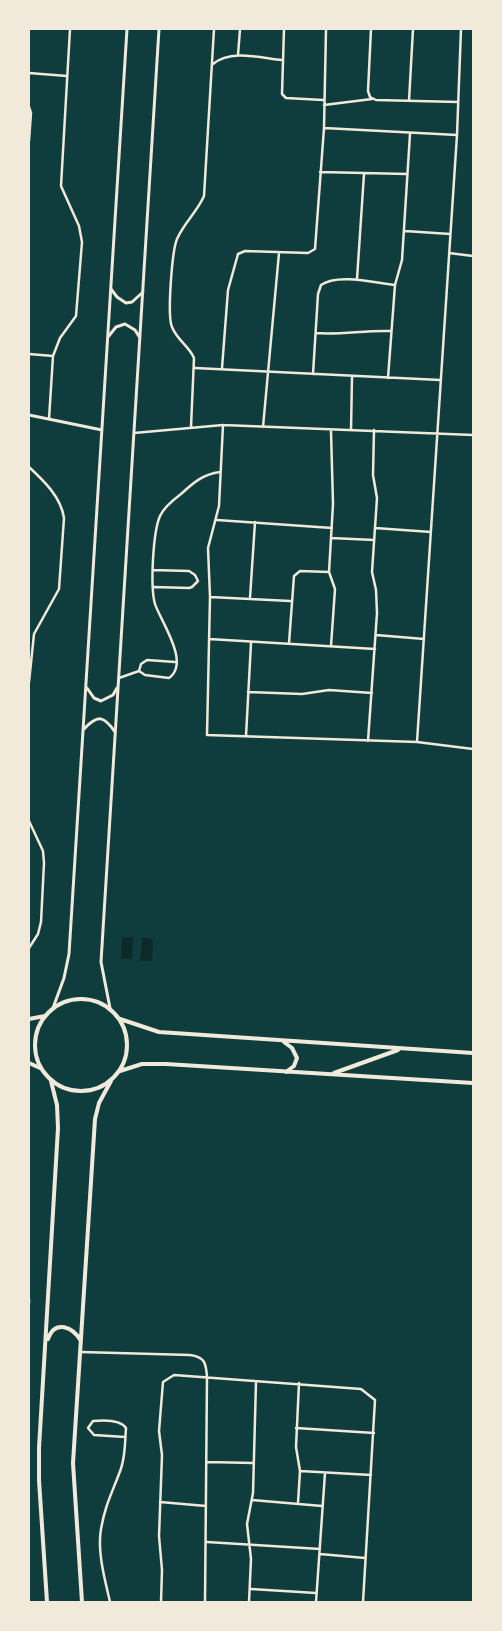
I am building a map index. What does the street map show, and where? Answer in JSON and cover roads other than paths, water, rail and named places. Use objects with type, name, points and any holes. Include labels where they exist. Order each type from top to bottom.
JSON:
[{"type":"main road","points":[[82,1602],[73,1463],[95,1119],[99,1103],[111,1081],[120,1071],[126,1058],[128,1044],[126,1031],[120,1019],[110,1008],[87,999],[69,1000],[53,1008],[38,1027],[35,1055],[40,1068],[51,1081],[63,1088],[76,1092],[90,1091],[111,1081]]},
{"type":"main road","points":[[29,1019],[45,1016]]},
{"type":"main road","points":[[120,1019],[159,1032],[283,1042],[473,1053]]},
{"type":"main road","points":[[283,1042],[292,1048],[297,1058],[294,1066],[286,1072]]},
{"type":"main road","points":[[329,1075],[402,1049]]},
{"type":"main road","points":[[29,1063],[40,1068]]},
{"type":"main road","points":[[120,1071],[142,1064],[166,1064],[473,1083]]},
{"type":"main road","points":[[47,1602],[39,1480],[58,1128],[57,1105],[51,1081]]},
{"type":"main road","points":[[46,1345],[50,1334],[61,1327],[73,1330],[81,1341]]},
{"type":"street","points":[[49,419],[53,356],[60,338],[76,316],[82,242],[78,226],[61,186],[70,29]]},
{"type":"street","points":[[53,1008],[70,954],[127,29]]},
{"type":"street","points":[[110,1008],[101,962],[159,29]]},
{"type":"street","points":[[191,427],[195,368],[192,353],[177,337],[170,324],[172,281],[175,244],[200,206],[204,196],[214,29]]},
{"type":"street","points":[[238,55],[240,29]]},
{"type":"street","points":[[284,29],[281,91],[284,96],[324,100]]},
{"type":"street","points":[[222,368],[228,290],[236,258],[245,251],[308,254],[315,249],[324,128],[326,29]]},
{"type":"street","points":[[371,29],[368,91],[373,99]]},
{"type":"street","points":[[409,101],[413,29]]},
{"type":"street","points":[[417,742],[457,135],[461,29]]},
{"type":"street","points":[[213,64],[219,59],[238,55],[282,60]]},
{"type":"street","points":[[29,74],[67,76]]},
{"type":"street","points":[[324,105],[373,99],[458,102]]},
{"type":"street","points":[[29,106],[31,113],[29,141]]},
{"type":"street","points":[[324,128],[457,135]]},
{"type":"street","points":[[388,378],[395,285],[400,271],[405,231],[410,134]]},
{"type":"street","points":[[320,172],[407,174]]},
{"type":"street","points":[[357,279],[364,174]]},
{"type":"street","points":[[405,231],[450,234]]},
{"type":"street","points":[[263,427],[279,253]]},
{"type":"street","points":[[448,253],[473,256]]},
{"type":"street","points":[[313,374],[318,294],[322,285],[335,280],[357,279],[395,285]]},
{"type":"street","points":[[110,288],[117,297],[126,303],[132,302],[143,292]]},
{"type":"street","points":[[108,338],[116,327],[125,324],[135,330],[140,338]]},
{"type":"street","points":[[315,333],[340,335],[363,331],[391,331]]},
{"type":"street","points":[[29,354],[53,356]]},
{"type":"street","points":[[195,368],[267,370],[352,377],[440,380]]},
{"type":"street","points":[[351,431],[352,377]]},
{"type":"street","points":[[29,416],[102,430]]},
{"type":"street","points":[[134,433],[223,425],[332,431],[374,430],[473,435]]},
{"type":"street","points":[[223,425],[217,520],[211,531],[208,548],[210,597],[207,735],[417,742],[473,748]]},
{"type":"street","points":[[368,741],[377,599],[372,572],[377,498],[372,476],[374,430]]},
{"type":"street","points":[[331,646],[335,589],[329,572],[332,528],[332,431]]},
{"type":"street","points":[[29,467],[56,496],[62,507],[64,518],[59,589],[34,634],[29,682]]},
{"type":"street","points":[[140,671],[144,675],[169,678],[175,670],[172,637],[155,603],[153,570],[158,524],[164,509],[205,474],[220,472]]},
{"type":"street","points":[[217,520],[332,528]]},
{"type":"street","points":[[250,598],[255,522]]},
{"type":"street","points":[[375,528],[431,532]]},
{"type":"street","points":[[331,538],[374,540]]},
{"type":"street","points":[[153,570],[189,571],[196,575],[198,581],[188,588],[154,587]]},
{"type":"street","points":[[288,644],[292,581],[297,572],[329,572]]},
{"type":"street","points":[[210,597],[290,601]]},
{"type":"street","points":[[375,635],[424,639]]},
{"type":"street","points":[[209,639],[375,649]]},
{"type":"street","points":[[246,736],[251,642]]},
{"type":"street","points":[[140,671],[141,664],[147,660],[175,662]]},
{"type":"street","points":[[119,678],[140,671]]},
{"type":"street","points":[[87,688],[94,698],[102,701],[113,695],[118,686]]},
{"type":"street","points":[[248,692],[302,694],[328,690],[372,693]]},
{"type":"street","points":[[84,729],[92,720],[99,718],[108,722],[115,732]]},
{"type":"street","points":[[29,821],[43,851],[44,863],[41,922],[38,934],[29,948]]},
{"type":"street","points":[[81,1352],[199,1356],[206,1366],[205,1602]]},
{"type":"street","points":[[161,1602],[160,1502],[162,1445],[159,1431],[162,1385],[166,1379],[174,1375],[361,1389],[368,1392],[375,1400],[363,1602]]},
{"type":"street","points":[[249,1602],[251,1559],[247,1524],[252,1500],[256,1382]]},
{"type":"street","points":[[298,1503],[300,1471],[296,1428],[299,1383]]},
{"type":"street","points":[[110,1602],[101,1550],[100,1531],[108,1497],[120,1474],[125,1437],[126,1428],[119,1422],[93,1421],[88,1428],[94,1435],[125,1437]]},
{"type":"street","points":[[296,1428],[374,1433]]},
{"type":"street","points":[[206,1462],[253,1463]]},
{"type":"street","points":[[300,1471],[370,1475]]},
{"type":"street","points":[[316,1602],[326,1473]]},
{"type":"street","points":[[252,1500],[322,1506]]},
{"type":"street","points":[[160,1502],[206,1506]]},
{"type":"street","points":[[206,1542],[320,1549]]},
{"type":"street","points":[[320,1554],[365,1558]]},
{"type":"street","points":[[251,1589],[316,1593]]},
{"type":"water","points":[[122,937],[133,937],[132,959],[121,959]]},
{"type":"water","points":[[142,938],[153,939],[152,961],[140,961]]}]
